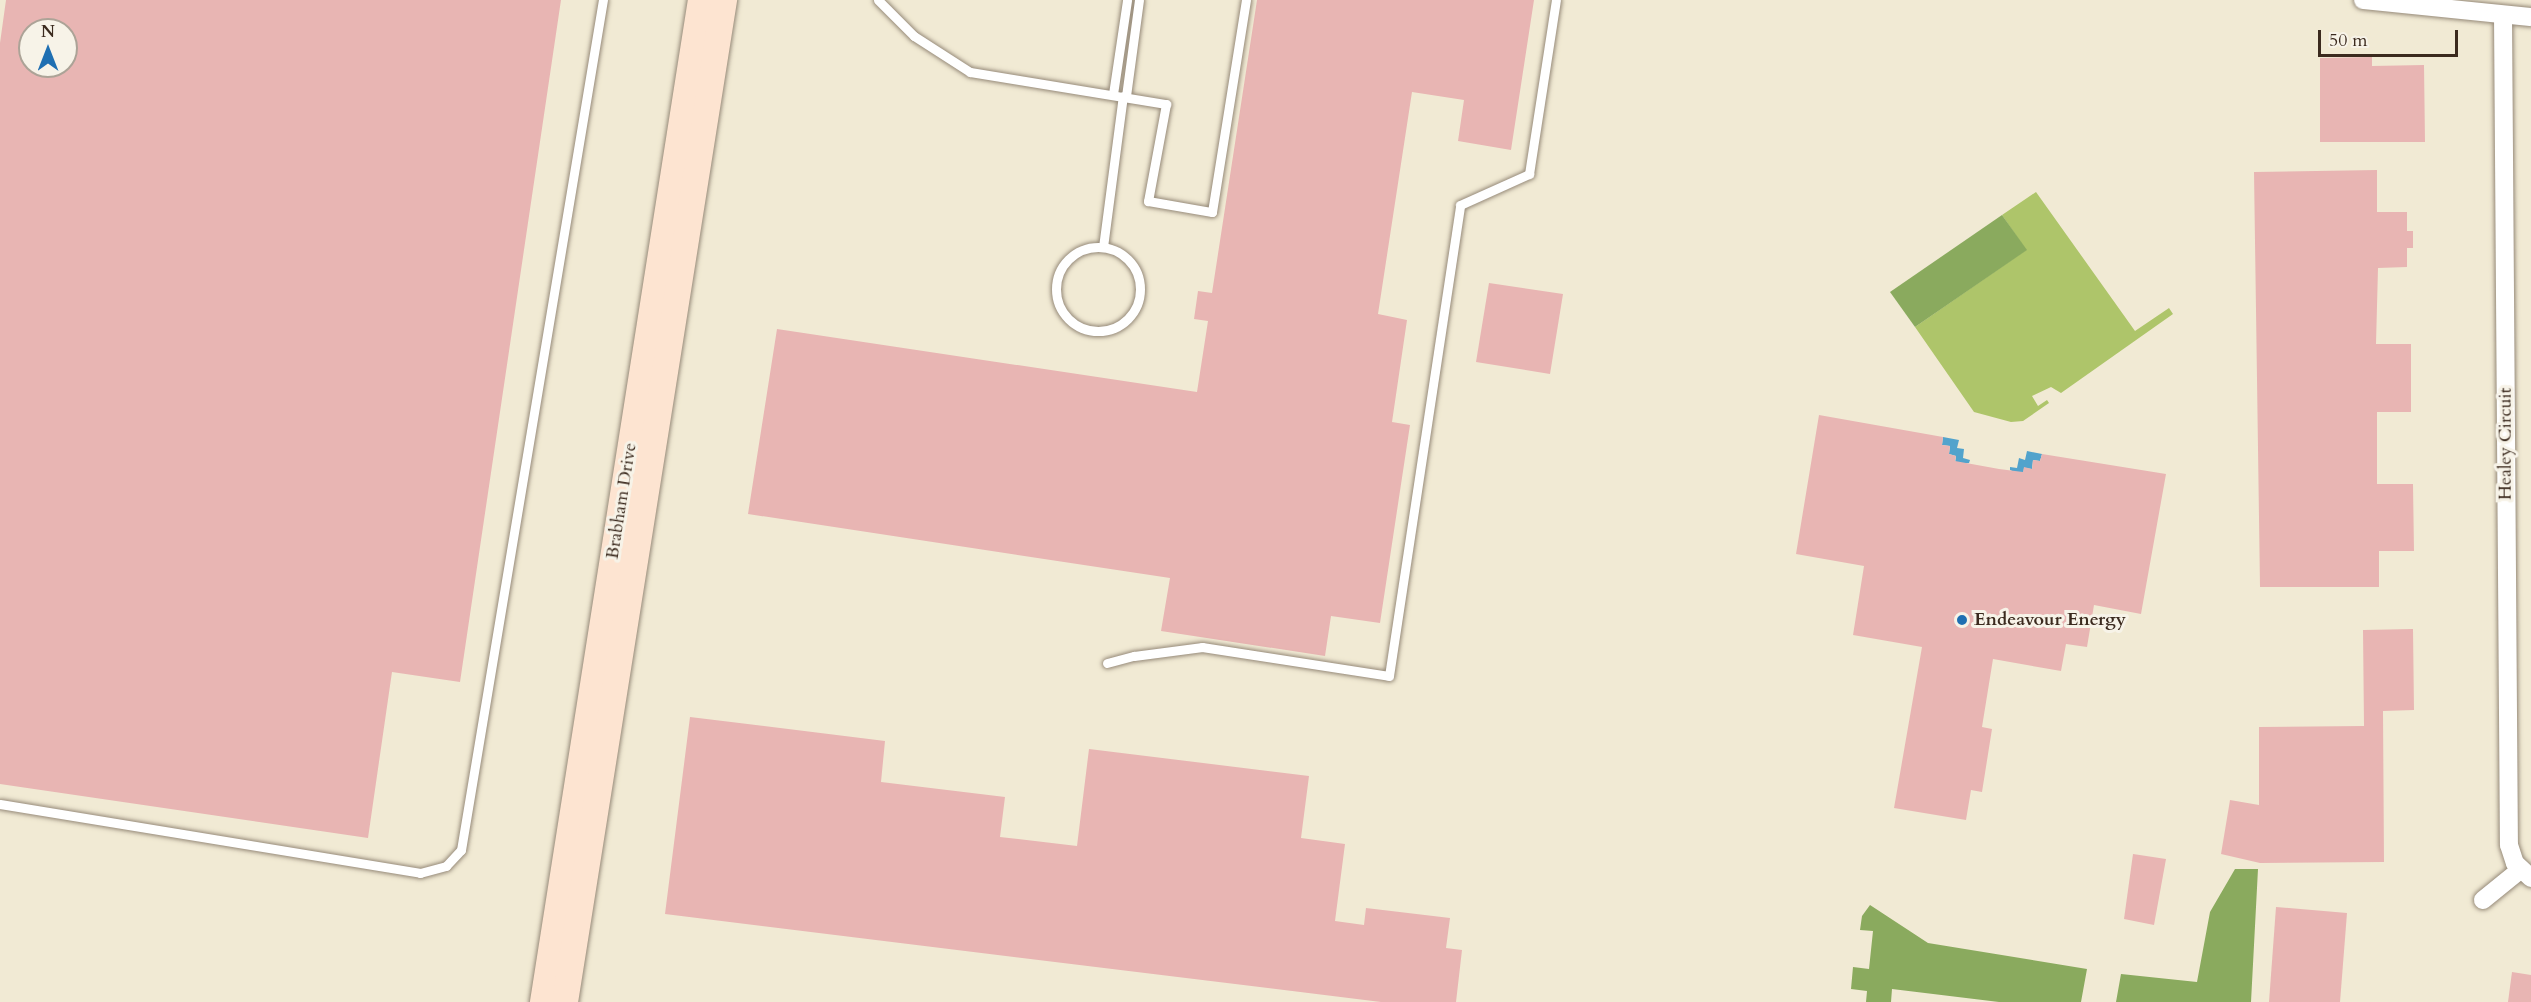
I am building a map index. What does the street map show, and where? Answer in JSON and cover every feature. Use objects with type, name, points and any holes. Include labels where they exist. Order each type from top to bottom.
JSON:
[{"type":"main road","name":"Brabham Drive","points":[[543,1002],[701,0]]},
{"type":"main road","name":"Brabham Drive","points":[[566,1002],[723,0]]},
{"type":"street","points":[[2363,0],[2531,17]]},
{"type":"street","name":"Healey Circuit","points":[[2483,900],[2526,874],[2509,844],[2503,15]]},
{"type":"lane","points":[[0,804],[420,873],[446,866],[461,850],[603,0]]},
{"type":"lane","points":[[878,0],[914,36],[970,72],[1166,104],[1148,201],[1212,212],[1246,0]]},
{"type":"lane","points":[[1113,94],[1127,0]]},
{"type":"lane","points":[[1103,247],[1139,0]]},
{"type":"lane","points":[[1107,663],[1134,656],[1202,647],[1389,676],[1460,205],[1529,174],[1556,0]]},
{"type":"lane","points":[[1103,247],[1131,262],[1141,291],[1134,312],[1119,326],[1088,331],[1063,313],[1056,283],[1060,270],[1078,251],[1103,247]]},
{"type":"green space","points":[[2036,192],[2135,331],[2169,308],[2173,314],[2061,393],[2051,387],[2032,396],[2038,406],[2047,400],[2049,403],[2023,421],[2011,422],[1974,412],[1915,327],[2026,250],[2002,215]]},
{"type":"green space","points":[[2002,215],[2027,250],[1915,327],[1890,292]]},
{"type":"green space","points":[[2235,869],[2258,869],[2251,1002],[2116,1002],[2121,974],[2197,982],[2210,912]]},
{"type":"green space","points":[[1870,905],[1928,943],[2087,969],[2081,1002],[1999,1002],[1892,989],[1891,1002],[1866,1002],[1867,991],[1851,989],[1853,967],[1869,969],[1873,931],[1860,930],[1862,916]]},
{"type":"water","points":[[1943,437],[1959,440],[1957,448],[1964,449],[1963,458],[1970,460],[1969,463],[1955,464],[1956,456],[1949,454],[1950,446],[1942,445]]},
{"type":"water","points":[[2027,451],[2042,454],[2040,461],[2033,460],[2032,469],[2024,468],[2023,476],[2010,470],[2010,467],[2017,468],[2019,458],[2025,460]]},
{"type":"building","points":[[6,0],[561,0],[460,682],[392,672],[368,838],[0,784],[0,43]]},
{"type":"building","points":[[1257,0],[1534,0],[1511,150],[1458,141],[1464,100],[1412,92],[1378,314],[1407,320],[1392,422],[1410,425],[1380,623],[1331,616],[1325,656],[1161,631],[1170,578],[748,514],[777,329],[1197,392],[1208,321],[1194,319],[1198,291],[1212,293]]},
{"type":"building","points":[[2372,57],[2372,66],[2424,65],[2425,142],[2320,142],[2320,58]]},
{"type":"building","points":[[2377,170],[2377,212],[2407,212],[2407,231],[2413,231],[2413,248],[2407,248],[2407,267],[2378,268],[2376,344],[2411,344],[2411,412],[2377,412],[2377,484],[2413,484],[2414,551],[2379,551],[2379,587],[2260,587],[2254,172]]},
{"type":"building","points":[[1489,283],[1563,294],[1550,374],[1476,362]]},
{"type":"building","name":"Endeavour Energy","points":[[1819,415],[1943,437],[1942,445],[1950,446],[1949,454],[1956,456],[1955,461],[1999,469],[2023,472],[2024,467],[2032,469],[2033,460],[2040,461],[2042,454],[2166,474],[2141,614],[2094,605],[2087,647],[2066,644],[2061,671],[1993,659],[1982,727],[1992,729],[1982,792],[1971,790],[1966,820],[1894,808],[1922,647],[1853,635],[1864,566],[1796,554]]},
{"type":"building","points":[[2413,629],[2414,710],[2383,711],[2384,862],[2260,863],[2221,854],[2230,800],[2259,805],[2259,727],[2364,726],[2363,630]]},
{"type":"building","points":[[690,717],[885,741],[881,782],[1005,797],[1000,837],[1077,846],[1089,749],[1309,776],[1301,838],[1345,844],[1335,921],[1364,925],[1366,908],[1450,918],[1446,948],[1462,950],[1456,1002],[1381,1002],[665,914]]},
{"type":"building","points":[[2133,854],[2166,859],[2154,925],[2124,919]]},
{"type":"building","points":[[2276,907],[2347,913],[2340,1002],[2269,1002]]},
{"type":"building","points":[[2512,972],[2531,975],[2531,1002],[2508,1002]]},
{"type":"place","name":"Endeavour Energy","points":[[1962,620]]}]
